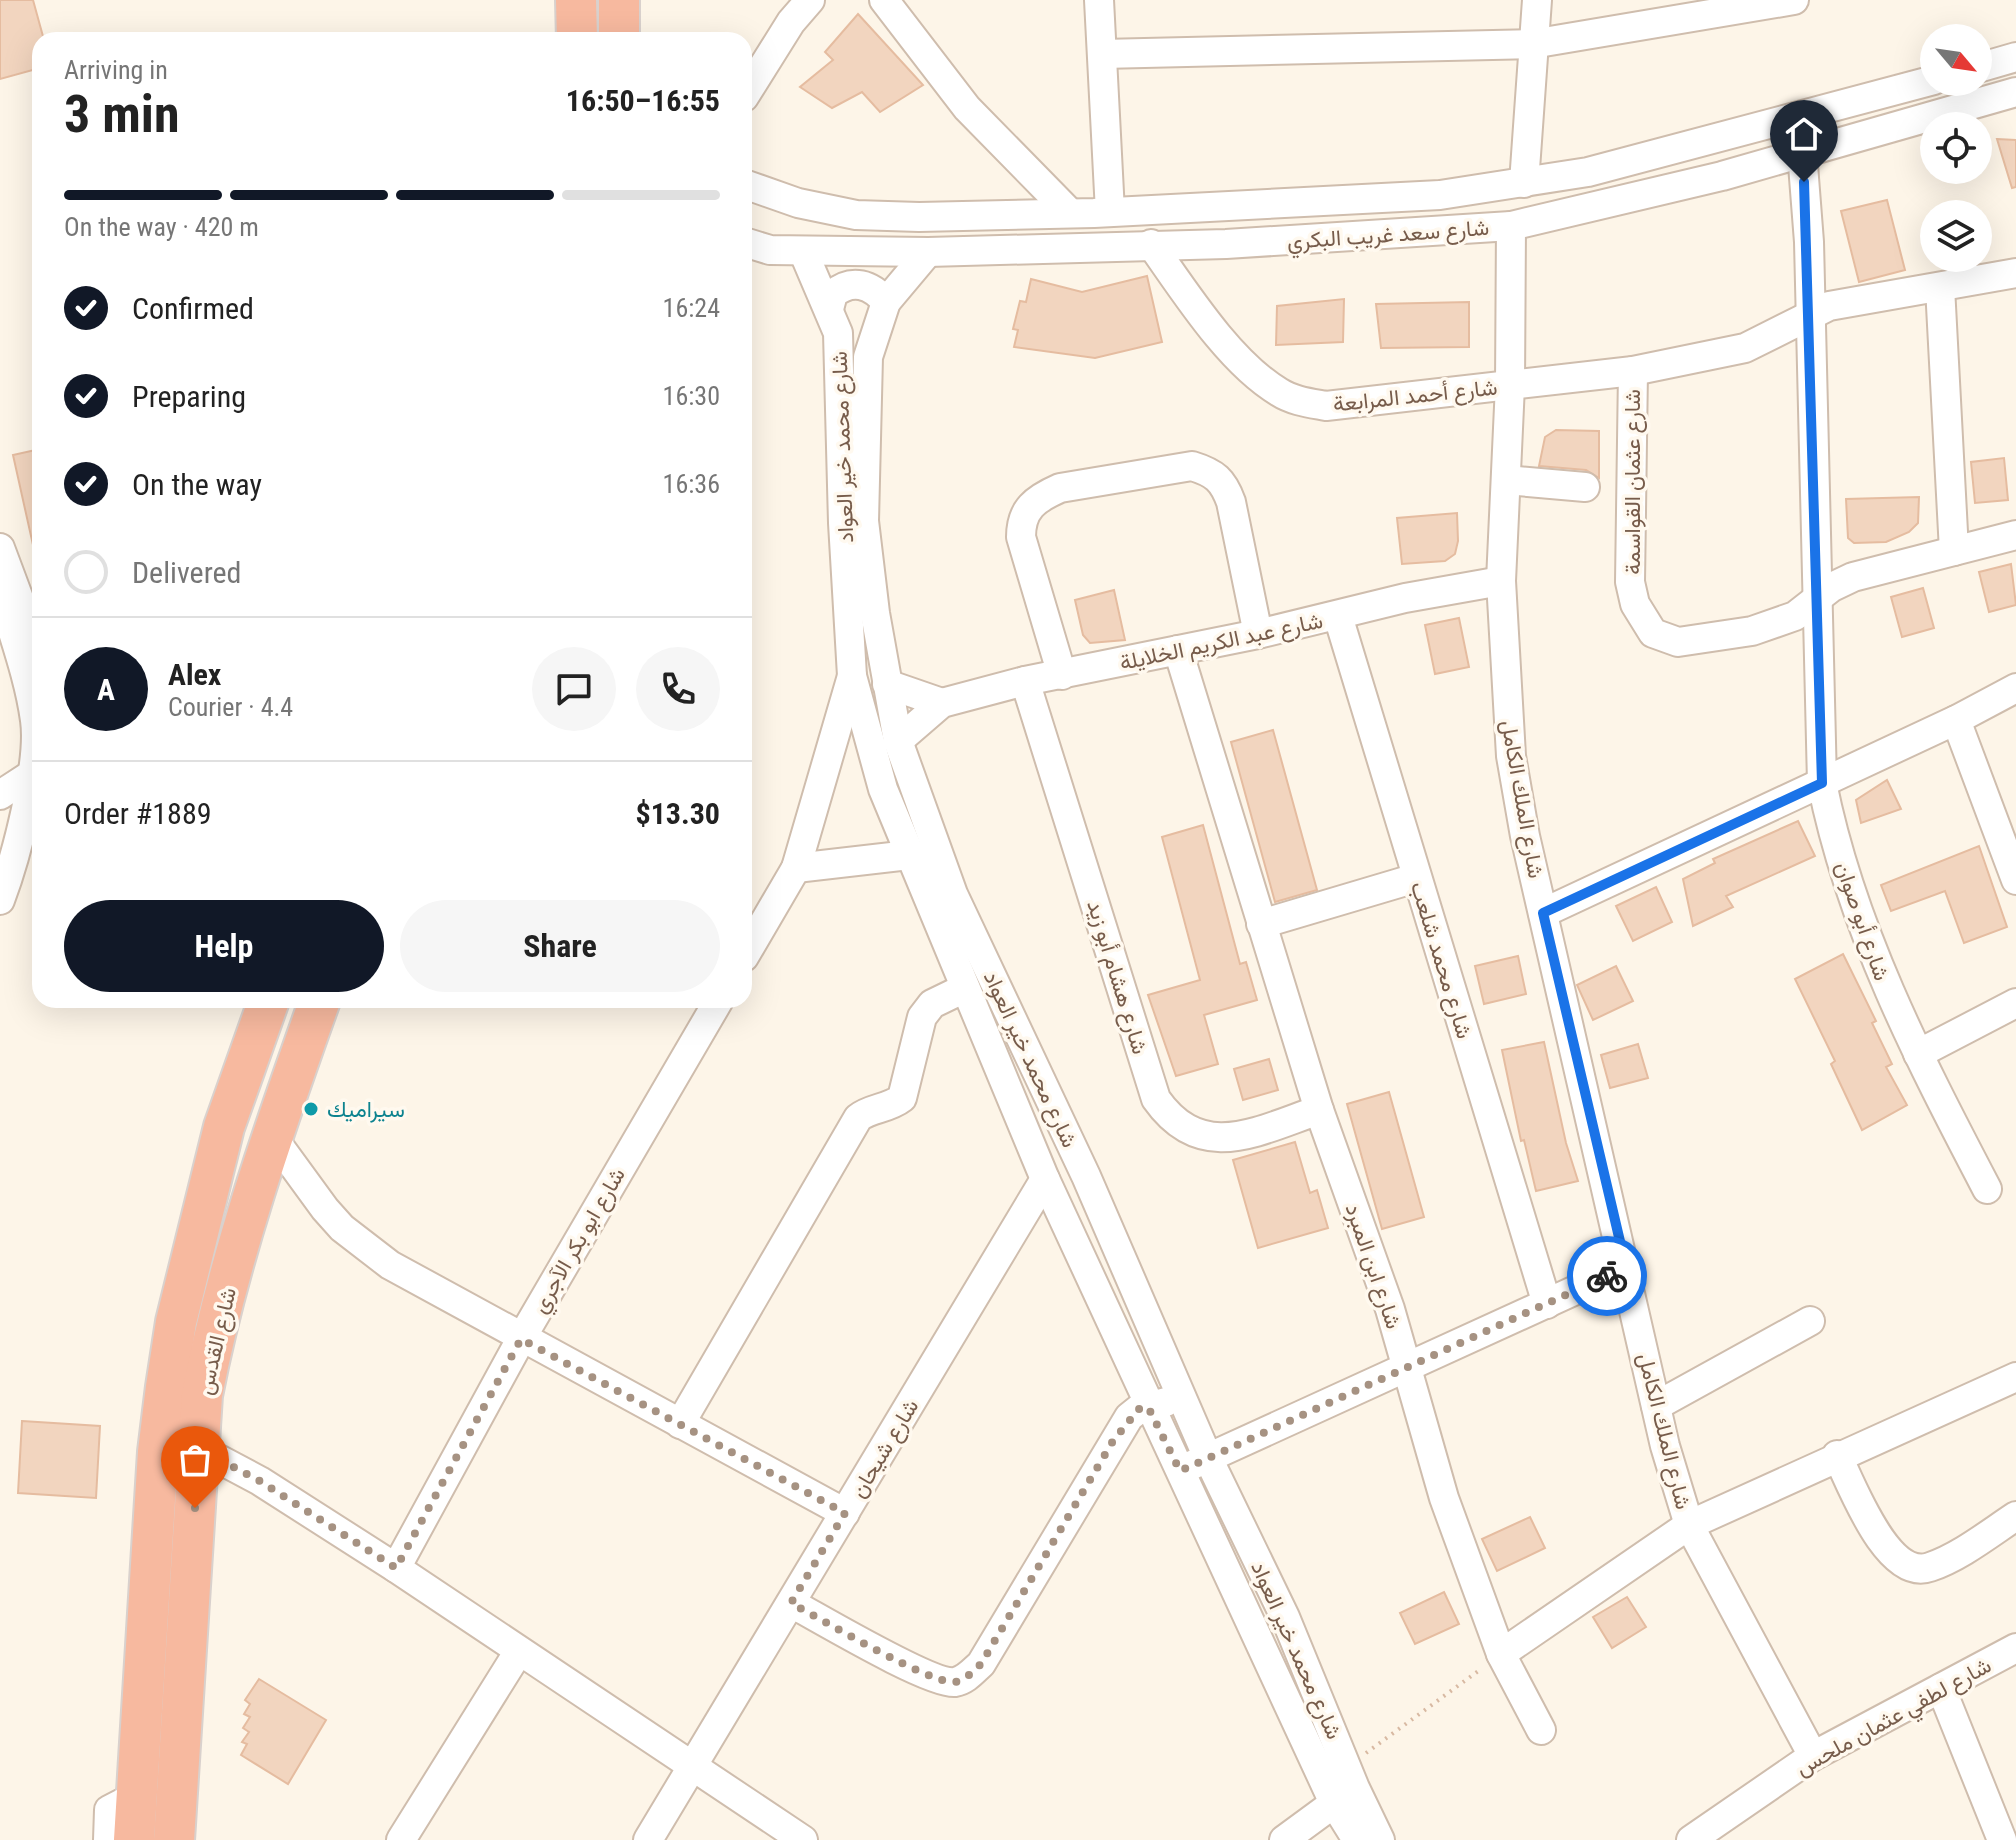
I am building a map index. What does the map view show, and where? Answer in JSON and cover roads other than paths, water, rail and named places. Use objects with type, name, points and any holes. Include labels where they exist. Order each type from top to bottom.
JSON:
[{"type":"highway","points":[[576,0],[577,32]]},
{"type":"highway","points":[[619,32],[621,0]]},
{"type":"highway","name":"شارع القدس","points":[[134,1840],[158,1452],[172,1348],[224,1127],[266,1008]]},
{"type":"highway","name":"شارع القدس","points":[[174,1840],[202,1395],[212,1345],[271,1135],[317,1008]]},
{"type":"street","points":[[621,0],[633,32]]},
{"type":"street","points":[[752,84],[791,22],[810,0]]},
{"type":"street","points":[[884,0],[967,108],[1070,213]]},
{"type":"street","points":[[1099,0],[1110,212]]},
{"type":"street","points":[[1524,183],[1537,0]]},
{"type":"street","points":[[1102,54],[1532,44],[1794,0]]},
{"type":"street","points":[[1992,64],[2016,57]]},
{"type":"street","name":"شارع سعد غريب البكري","points":[[752,187],[798,203],[856,215],[1110,212],[1376,200],[1524,183],[1694,145],[1920,84]]},
{"type":"street","name":"شارع سعد غريب البكري","points":[[752,244],[770,250],[928,252],[1226,244],[1511,226],[1601,207],[2007,99]]},
{"type":"street","name":"شارع أبو صوان","points":[[1802,152],[1811,316],[1815,601],[1822,783],[1835,841],[1889,995],[1987,1189]]},
{"type":"street","name":"شارع الملك الكامل","points":[[1511,226],[1510,385],[1501,581],[1511,756],[1543,913],[1656,1406],[1689,1525],[1813,1756]]},
{"type":"street","name":"شارع أحمد المرابعة","points":[[1151,244],[1195,306],[1246,364],[1279,392],[1300,401],[1326,406],[1633,371],[1745,348],[1829,306],[2016,273]]},
{"type":"street","name":"شارع محمد خير العواد","points":[[803,251],[838,333],[843,523],[852,676],[883,789],[1045,1179],[1148,1407],[1346,1786],[1380,1840]]},
{"type":"street","name":"شارع محمد خير العواد","points":[[928,252],[886,302],[868,357],[864,521],[898,741],[953,894],[1046,1089],[1208,1458],[1285,1617],[1346,1786],[1357,1840]]},
{"type":"street","points":[[829,309],[833,294],[853,284],[873,289],[886,302]]},
{"type":"street","points":[[1940,287],[1954,551]]},
{"type":"street","name":"شارع عثمان القواسمة","points":[[1633,371],[1630,582],[1644,623],[1664,639],[1678,642],[1713,638],[1795,616],[1832,587],[1853,577],[2016,535]]},
{"type":"street","points":[[1062,675],[1021,537],[1021,521],[1026,510],[1040,497],[1060,488],[1192,466],[1211,472],[1224,482],[1231,502],[1258,634]]},
{"type":"street","points":[[1506,480],[1585,487]]},
{"type":"street","points":[[0,548],[32,634]]},
{"type":"street","name":"شارع عبد الكريم الخلايلة","points":[[898,741],[942,703],[1025,681],[1258,634],[1405,598],[1501,581]]},
{"type":"street","points":[[0,589],[32,706]]},
{"type":"street","name":"شارع محمد شلعب","points":[[1338,616],[1547,1304]]},
{"type":"street","name":"شارع ابن المبرد","points":[[1178,650],[1319,1110],[1390,1309],[1444,1498],[1501,1654],[1541,1730]]},
{"type":"street","points":[[752,943],[796,868],[852,676]]},
{"type":"street","name":"شارع هشام أبو زيد","points":[[1025,681],[1156,1099],[1170,1120],[1213,1139],[1238,1138],[1319,1110]]},
{"type":"street","points":[[887,684],[942,703]]},
{"type":"street","points":[[1543,913],[1956,720],[2016,688]]},
{"type":"street","points":[[1956,720],[2016,880]]},
{"type":"street","points":[[0,768],[32,772]]},
{"type":"street","points":[[0,795],[32,774]]},
{"type":"street","points":[[0,900],[32,784]]},
{"type":"street","points":[[796,868],[909,855]]},
{"type":"street","points":[[1261,924],[1416,878]]},
{"type":"street","points":[[680,1424],[858,1118],[865,1112],[887,1108],[902,1098],[922,1017],[932,1004],[965,988]]},
{"type":"street","points":[[1918,1054],[2016,1003]]},
{"type":"street","name":"شارع ابو بكر الآجري","points":[[396,1568],[521,1339],[714,1008]]},
{"type":"street","points":[[271,1135],[342,1228],[390,1265],[845,1513]]},
{"type":"street","name":"شارع شيحان","points":[[648,1840],[1045,1179]]},
{"type":"street","points":[[1180,1471],[1626,1267]]},
{"type":"street","points":[[1656,1406],[1810,1321]]},
{"type":"street","points":[[1501,1654],[1689,1525],[1837,1455],[2016,1377]]},
{"type":"street","points":[[791,1603],[922,1672],[954,1682],[968,1676],[981,1664],[1121,1429],[1139,1409],[1182,1397]]},
{"type":"street","points":[[198,1448],[260,1481],[396,1568],[803,1840]]},
{"type":"street","points":[[1837,1455],[1876,1533],[1893,1555],[1909,1565],[1930,1567],[2016,1516]]},
{"type":"street","name":"شارع لطفي عثمان ملحس","points":[[1691,1840],[1813,1756],[2016,1648]]},
{"type":"street","points":[[401,1840],[519,1651]]},
{"type":"street","points":[[1941,1688],[2002,1840]]},
{"type":"street","points":[[1284,1840],[1346,1786]]},
{"type":"street","points":[[108,1840],[109,1810],[136,1796]]},
{"type":"place","name":"سيراميك","points":[[311,1109]]}]
